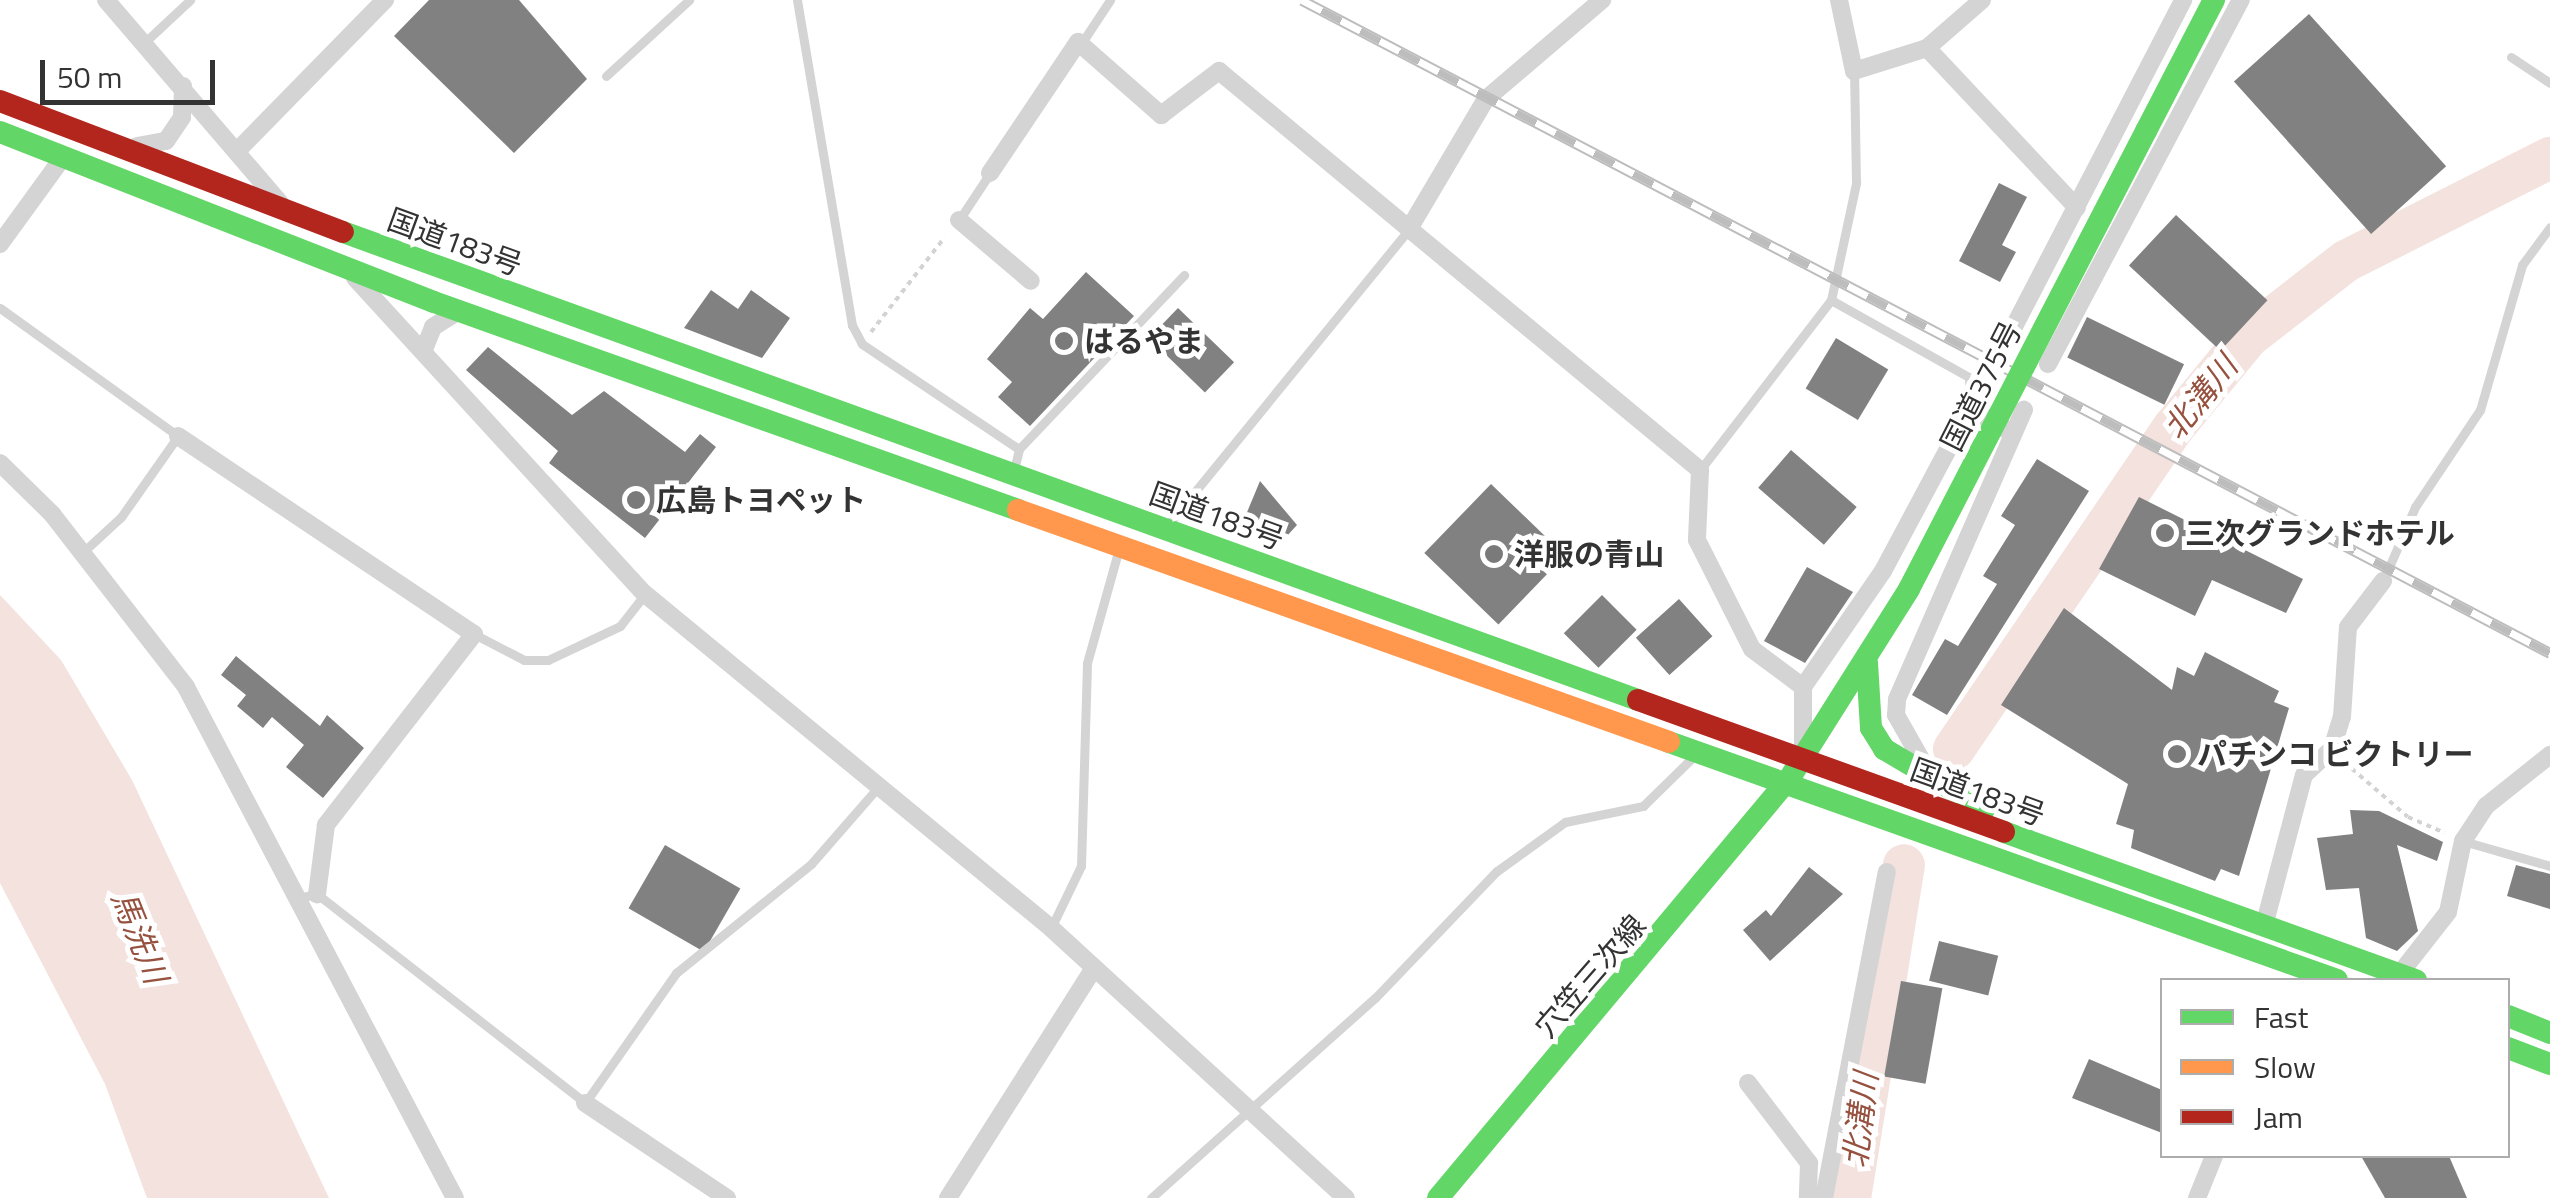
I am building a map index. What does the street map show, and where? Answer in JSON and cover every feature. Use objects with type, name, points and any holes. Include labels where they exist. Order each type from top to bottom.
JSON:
[{"type":"main road","name":"国道375号","points":[[1782,788],[1867,663],[1910,589],[2214,0]]},
{"type":"main road","name":"国道183号","points":[[0,101],[288,213],[1016,461],[1131,516],[2404,978]]},
{"type":"main road","name":"国道183号","points":[[0,132],[333,256],[460,311],[1121,542],[1782,788],[2297,973],[2326,978]]},
{"type":"main road","points":[[1867,663],[1871,728],[1904,768],[1934,781],[2032,842]]},
{"type":"main road","name":"穴笠三次線","points":[[1438,1198],[1782,788]]},
{"type":"main road","points":[[2510,1017],[2550,1033]]},
{"type":"main road","points":[[2510,1049],[2550,1064]]},
{"type":"street","points":[[106,0],[239,149],[288,213],[333,256],[645,594],[881,784],[1051,928],[1257,1109],[1346,1198]]},
{"type":"street","points":[[239,149],[385,0]]},
{"type":"street","points":[[1409,228],[1486,99],[1602,0]]},
{"type":"street","points":[[1839,0],[1854,71],[1927,48],[1982,0]]},
{"type":"street","points":[[2006,342],[2183,0]]},
{"type":"street","points":[[2048,364],[2241,0]]},
{"type":"street","points":[[990,173],[1081,44],[1161,115],[1219,71],[1700,470],[1697,540],[1752,649],[1803,687]]},
{"type":"street","points":[[1927,48],[2077,208]]},
{"type":"street","points":[[121,148],[166,142],[182,117],[183,86]]},
{"type":"street","points":[[0,244],[64,156]]},
{"type":"street","points":[[959,220],[1031,282]]},
{"type":"street","points":[[422,352],[433,327],[460,311]]},
{"type":"street","points":[[1803,760],[1803,687],[1883,571],[1970,408],[2012,433]]},
{"type":"street","points":[[1934,781],[1896,715],[1897,698],[2024,410]]},
{"type":"street","points":[[178,436],[474,634],[326,825],[310,896]]},
{"type":"street","points":[[0,463],[83,552],[186,687],[310,896],[455,1198]]},
{"type":"street","points":[[2264,926],[2304,775],[2332,749],[2348,627],[2383,581]]},
{"type":"street","points":[[2404,978],[2448,912],[2464,841],[2486,806],[2550,755]]},
{"type":"street","points":[[1824,1198],[1887,872]]},
{"type":"street","points":[[948,1198],[1094,968]]},
{"type":"street","points":[[1748,1083],[1808,1163],[1808,1198]]},
{"type":"street","points":[[585,1103],[727,1198]]},
{"type":"street","points":[[2197,1198],[2213,1158]]},
{"type":"lane","points":[[145,42],[190,0]]},
{"type":"lane","points":[[606,76],[688,0]]},
{"type":"lane","points":[[797,0],[852,325],[862,344],[1016,461],[1184,275]]},
{"type":"lane","points":[[1081,44],[1110,0]]},
{"type":"lane","points":[[2511,57],[2550,83]]},
{"type":"lane","points":[[1700,470],[1831,300],[1856,183],[1854,71]]},
{"type":"lane","points":[[959,220],[990,173]]},
{"type":"lane","points":[[2383,581],[2415,507],[2480,410],[2522,265],[2550,227]]},
{"type":"lane","points":[[1165,528],[1409,228]]},
{"type":"lane","points":[[2042,275],[2084,297]]},
{"type":"lane","points":[[1831,300],[1969,377],[1970,408]]},
{"type":"lane","points":[[0,308],[178,436],[121,517],[83,552]]},
{"type":"lane","points":[[1051,928],[1081,866],[1087,663],[1131,516]]},
{"type":"lane","points":[[474,634],[524,660],[548,660],[620,626],[645,594]]},
{"type":"lane","points":[[1151,1198],[1257,1109],[1497,871],[1565,822],[1643,806],[1696,754]]},
{"type":"lane","points":[[310,896],[585,1103],[676,973],[812,864],[881,784]]},
{"type":"lane","points":[[2464,841],[2550,866]]},
{"type":"path","points":[[862,344],[959,220]]},
{"type":"path","points":[[2332,749],[2408,817],[2464,841]]},
{"type":"water","name":"馬洗川","points":[[0,595],[61,660],[132,780],[329,1198],[147,1198],[105,1084],[0,883]]},
{"type":"building","points":[[429,0],[519,0],[587,79],[514,153],[394,36]]},
{"type":"building","points":[[2309,14],[2446,166],[2371,234],[2234,82]]},
{"type":"building","points":[[1999,183],[2027,197],[2002,245],[2016,252],[2000,282],[1959,261]]},
{"type":"building","points":[[2176,215],[2267,300],[2220,351],[2129,265]]},
{"type":"building","name":"はるやま","points":[[1086,272],[1134,316],[1030,426],[998,397],[1012,382],[987,359],[1030,308],[1043,319]]},
{"type":"building","points":[[711,290],[738,309],[751,290],[790,318],[762,358],[684,328]]},
{"type":"building","points":[[1178,308],[1234,362],[1205,392],[1149,338]]},
{"type":"building","points":[[2087,317],[2184,364],[2164,405],[2067,357]]},
{"type":"building","points":[[1836,338],[1888,369],[1858,420],[1806,389]]},
{"type":"building","name":"広島トヨペット","points":[[488,347],[572,415],[604,391],[685,452],[700,434],[716,447],[645,538],[549,463],[558,451],[466,370]]},
{"type":"building","points":[[1791,450],[1857,507],[1824,545],[1758,488]]},
{"type":"building","points":[[2037,459],[2089,491],[1947,715],[1912,695],[1945,639],[1958,646],[1997,584],[1983,576],[2015,525],[2001,516]]},
{"type":"building","points":[[1260,481],[1297,525],[1276,548],[1238,534]]},
{"type":"building","name":"洋服の青山","points":[[1491,484],[1565,556],[1498,625],[1424,553]]},
{"type":"building","name":"三次グランドホテル","points":[[2139,497],[2303,579],[2286,613],[2212,580],[2195,616],[2099,569]]},
{"type":"building","points":[[1807,567],[1853,592],[1805,663],[1764,641]]},
{"type":"building","points":[[1602,595],[1637,630],[1598,668],[1564,633]]},
{"type":"building","points":[[1679,599],[1712,636],[1669,675],[1636,638]]},
{"type":"building","name":"パチンコ ビクトリー","points":[[2064,608],[2172,690],[2177,667],[2194,676],[2205,652],[2279,691],[2274,702],[2289,708],[2239,876],[2221,869],[2215,881],[2131,848],[2134,830],[2116,824],[2128,784],[2001,705]]},
{"type":"building","points":[[236,656],[320,726],[327,715],[364,748],[323,798],[286,767],[304,745],[272,717],[263,728],[237,706],[246,695],[221,675]]},
{"type":"building","points":[[2350,810],[2379,811],[2443,842],[2437,861],[2397,845],[2418,931],[2397,951],[2366,938],[2359,888],[2326,890],[2317,838],[2353,834]]},
{"type":"building","points":[[665,845],[740,888],[704,952],[628,908]]},
{"type":"building","points":[[2516,865],[2550,874],[2550,909],[2507,896]]},
{"type":"building","points":[[1809,867],[1843,894],[1770,961],[1743,930],[1766,910],[1771,916]]},
{"type":"building","points":[[1939,941],[1998,956],[1988,996],[1929,981]]},
{"type":"building","points":[[1901,981],[1942,988],[1926,1084],[1884,1077]]},
{"type":"building","points":[[2089,1059],[2160,1089],[2160,1132],[2072,1098]]},
{"type":"building","points":[[2362,1158],[2450,1158],[2467,1198],[2385,1198]]},
{"type":"waterway","name":"北溝川","points":[[1954,749],[2174,427],[2248,337],[2346,261],[2550,158]]},
{"type":"waterway","name":"北溝川","points":[[1850,1198],[1904,865]]},
{"type":"railway","points":[[1302,0],[2550,653]]},
{"type":"traffic: fast","points":[[2146,131],[2214,0]]},
{"type":"traffic: fast","points":[[1909,589],[2146,131]]},
{"type":"traffic: fast","points":[[0,132],[434,302],[1018,510]]},
{"type":"traffic: fast","points":[[343,232],[1638,700]]},
{"type":"traffic: fast","points":[[1791,776],[1909,589]]},
{"type":"traffic: fast","points":[[1867,663],[1871,728],[1884,749],[1985,809]]},
{"type":"traffic: fast","points":[[1669,742],[2331,978]]},
{"type":"traffic: fast","points":[[1438,1198],[1781,788]]},
{"type":"traffic: fast","points":[[2004,832],[2410,978]]},
{"type":"traffic: fast","points":[[2510,1017],[2550,1033]]},
{"type":"traffic: fast","points":[[2510,1049],[2550,1064]]},
{"type":"traffic: slow","points":[[1018,510],[1669,742]]},
{"type":"traffic: jam","points":[[0,101],[343,232]]},
{"type":"traffic: jam","points":[[1638,700],[2004,832]]},
{"type":"place","name":"はるやま","points":[[1064,341]]},
{"type":"place","name":"広島トヨペット","points":[[636,500]]},
{"type":"place","name":"三次グランドホテル","points":[[2165,533]]},
{"type":"place","name":"洋服の青山","points":[[1494,554]]},
{"type":"place","name":"パチンコ ビクトリー","points":[[2177,754]]}]
